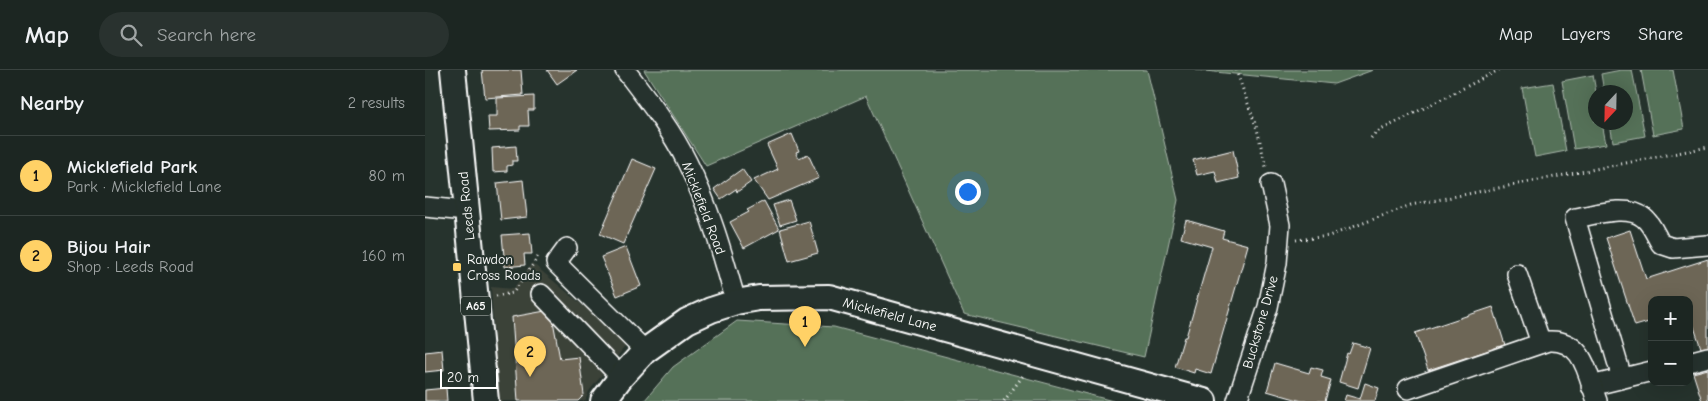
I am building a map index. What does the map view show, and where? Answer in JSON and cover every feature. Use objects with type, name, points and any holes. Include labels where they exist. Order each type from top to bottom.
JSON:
[{"type":"main road","name":"Leeds Road","points":[[453,70],[486,401]]},
{"type":"main road","name":"Micklefield Lane","points":[[603,401],[621,377],[645,351],[687,321],[711,310],[736,302],[759,298],[829,297],[1204,401]]},
{"type":"street","name":"Micklefield Road","points":[[625,70],[661,119],[686,161],[699,189],[736,302]]},
{"type":"street","name":"Buckstone Drive","points":[[1237,401],[1268,307],[1277,263],[1280,225],[1271,184]]},
{"type":"street","points":[[425,207],[466,211]]},
{"type":"street","points":[[1622,378],[1575,218],[1615,211],[1635,212],[1645,218],[1661,244],[1673,248],[1707,245]]},
{"type":"street","points":[[567,248],[556,263],[645,351]]},
{"type":"street","points":[[1517,274],[1541,343]]},
{"type":"street","points":[[541,294],[621,377]]},
{"type":"street","points":[[1408,389],[1541,343],[1559,340],[1572,345],[1580,355],[1594,393],[1622,378],[1648,372]]},
{"type":"street","points":[[1693,361],[1708,357]]},
{"type":"path","points":[[1236,70],[1257,129],[1271,184]]},
{"type":"path","points":[[1371,138],[1375,132],[1499,70]]},
{"type":"path","points":[[1278,243],[1329,236],[1411,204],[1708,147]]},
{"type":"path","points":[[475,299],[513,293],[539,255],[556,263]]},
{"type":"path","points":[[1005,401],[1039,356]]},
{"type":"shaded area","points":[[532,263],[628,343],[589,391],[585,401],[498,401],[491,287],[513,289]]},
{"type":"green space","points":[[644,70],[1147,70],[1178,200],[1144,357],[964,314],[866,96],[706,166]]},
{"type":"green space","points":[[1195,70],[1373,70],[1334,84]]},
{"type":"green space","points":[[1632,70],[1645,136],[1613,142],[1611,130],[1633,130],[1633,85],[1603,85],[1601,74]]},
{"type":"green space","points":[[1641,70],[1673,70],[1684,129],[1653,135]]},
{"type":"green space","points":[[1593,75],[1595,85],[1588,85],[1588,130],[1603,130],[1606,144],[1574,149],[1562,81]]},
{"type":"green space","points":[[1553,83],[1566,151],[1535,157],[1522,88]]},
{"type":"green space","points":[[737,321],[834,327],[1113,401],[644,401],[673,367]]},
{"type":"building","points":[[482,70],[521,70],[523,95],[485,98]]},
{"type":"building","points":[[547,70],[577,70],[557,84]]},
{"type":"building","points":[[534,96],[534,110],[528,110],[529,126],[520,126],[520,130],[489,131],[488,116],[497,116],[497,98]]},
{"type":"building","points":[[792,134],[799,151],[796,152],[799,158],[808,154],[819,178],[768,200],[754,180],[778,169],[767,145]]},
{"type":"building","points":[[516,146],[517,161],[512,161],[512,165],[507,166],[507,171],[493,172],[492,148]]},
{"type":"building","points":[[1233,150],[1239,178],[1218,183],[1215,171],[1197,175],[1193,160]]},
{"type":"building","points":[[632,159],[656,169],[623,244],[600,234]]},
{"type":"building","points":[[742,169],[751,182],[737,192],[736,189],[721,199],[714,189]]},
{"type":"building","points":[[523,180],[527,217],[501,220],[497,183]]},
{"type":"building","points":[[789,200],[796,220],[780,225],[773,205]]},
{"type":"building","points":[[764,201],[779,229],[744,248],[730,222]]},
{"type":"building","points":[[1186,220],[1224,231],[1222,238],[1248,245],[1211,374],[1195,369],[1194,373],[1175,367],[1184,337],[1186,337],[1212,247],[1181,238]]},
{"type":"building","points":[[809,221],[818,253],[789,261],[780,229]]},
{"type":"building","points":[[1630,230],[1646,279],[1708,259],[1708,349],[1702,351],[1693,324],[1693,296],[1648,296],[1648,322],[1635,326],[1606,238]]},
{"type":"building","points":[[530,233],[532,254],[524,254],[525,265],[505,267],[502,235]]},
{"type":"building","points":[[626,247],[641,286],[617,296],[601,257]]},
{"type":"building","points":[[1493,307],[1505,345],[1428,370],[1415,333]]},
{"type":"building","points":[[551,310],[560,359],[579,357],[584,395],[578,401],[518,401],[512,317]]},
{"type":"building","points":[[1353,343],[1370,348],[1358,388],[1339,382],[1347,353],[1349,354]]},
{"type":"building","points":[[442,350],[444,370],[425,372],[425,352]]},
{"type":"building","points":[[1275,363],[1309,373],[1311,367],[1323,370],[1321,377],[1331,380],[1325,401],[1302,401],[1267,391]]},
{"type":"building","points":[[1708,369],[1708,401],[1702,401],[1693,373]]},
{"type":"building","points":[[1365,383],[1379,388],[1375,401],[1344,401],[1346,395],[1360,399]]},
{"type":"building","points":[[446,388],[447,401],[425,401],[425,390]]},
{"type":"place","name":"Rawdon Cross Roads","points":[[457,267]]},
{"type":"place","name":"Micklefield Park","points":[[805,347]]},
{"type":"place","name":"Bijou Hair","points":[[530,377]]}]
